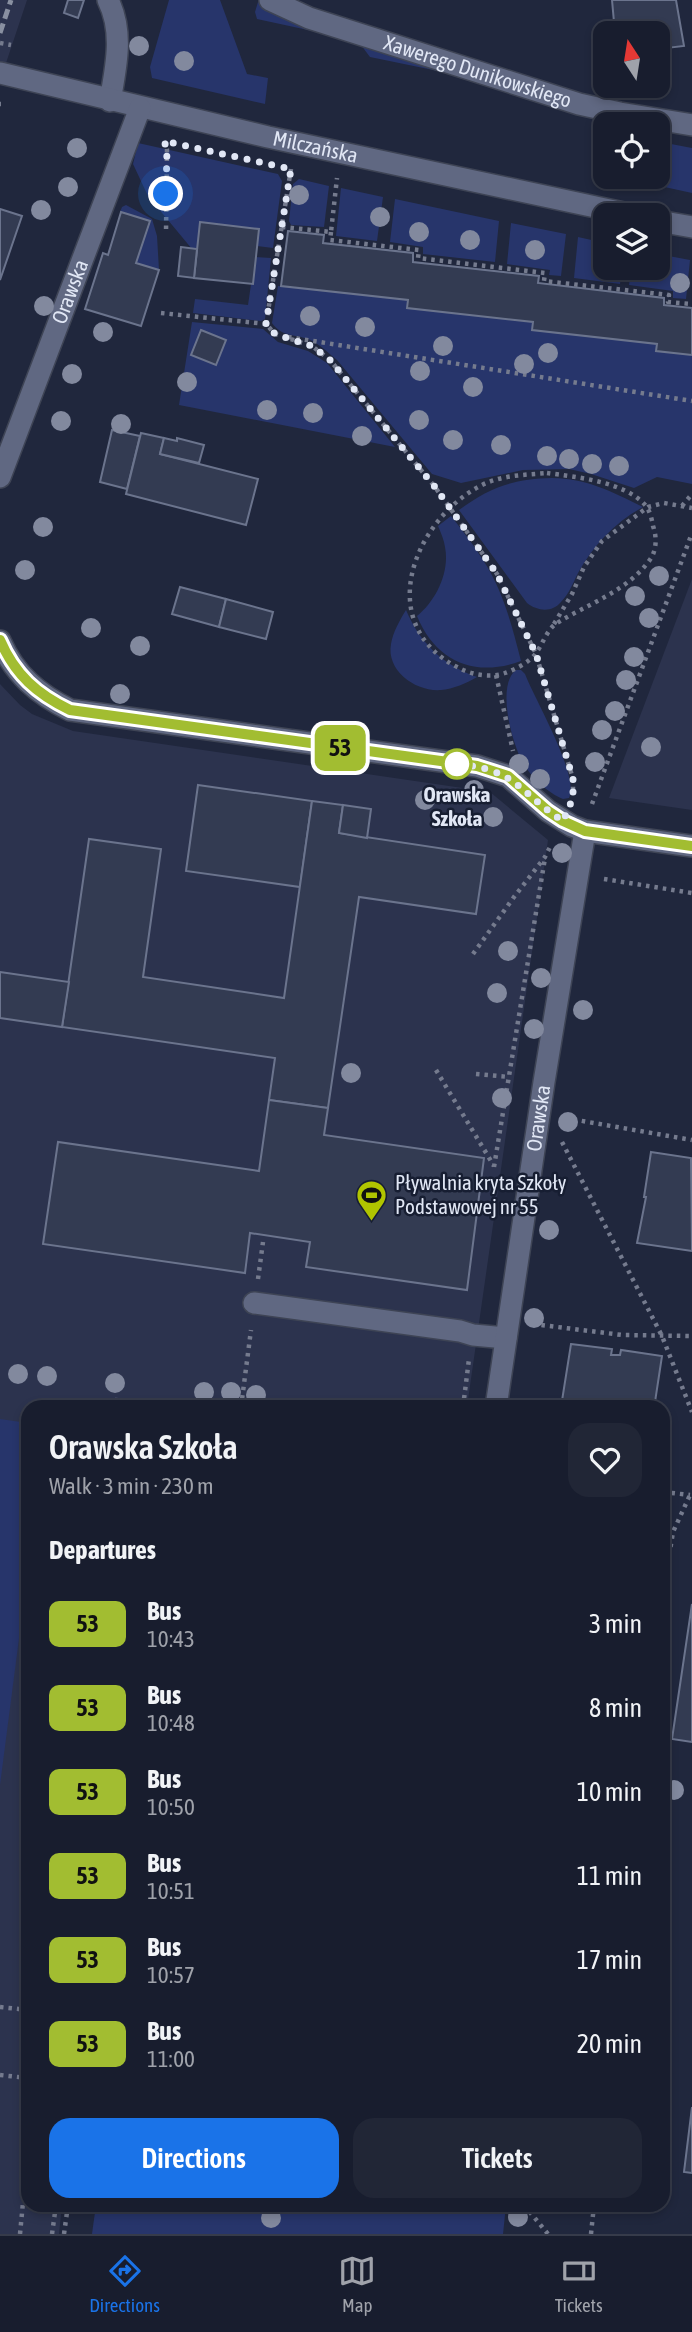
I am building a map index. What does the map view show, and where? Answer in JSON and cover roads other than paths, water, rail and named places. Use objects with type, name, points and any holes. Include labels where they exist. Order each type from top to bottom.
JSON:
[{"type":"street","points":[[108,0],[117,27],[116,64],[110,101]]},
{"type":"street","name":"Xawerego Dunikowskiego","points":[[270,0],[309,18],[579,104],[692,125]]},
{"type":"street","name":"Milczańska","points":[[4,74],[140,108],[593,207]]},
{"type":"street","name":"Orawska","points":[[0,477],[140,108]]},
{"type":"street","points":[[670,223],[692,227]]},
{"type":"street","points":[[0,641],[14,666],[39,693],[70,710],[496,771],[508,776],[548,811],[585,831],[692,846]]},
{"type":"street","name":"Orawska","points":[[497,1400],[539,1114],[585,831]]},
{"type":"street","points":[[254,1303],[473,1335],[507,1329]]},
{"type":"railway","points":[[0,33],[11,0]]},
{"type":"place","name":"Orawska Szkoła","points":[[457,764]]},
{"type":"place","name":"Pływalnia kryta Szkoły Podstawowej nr 55","points":[[372,1222]]}]
